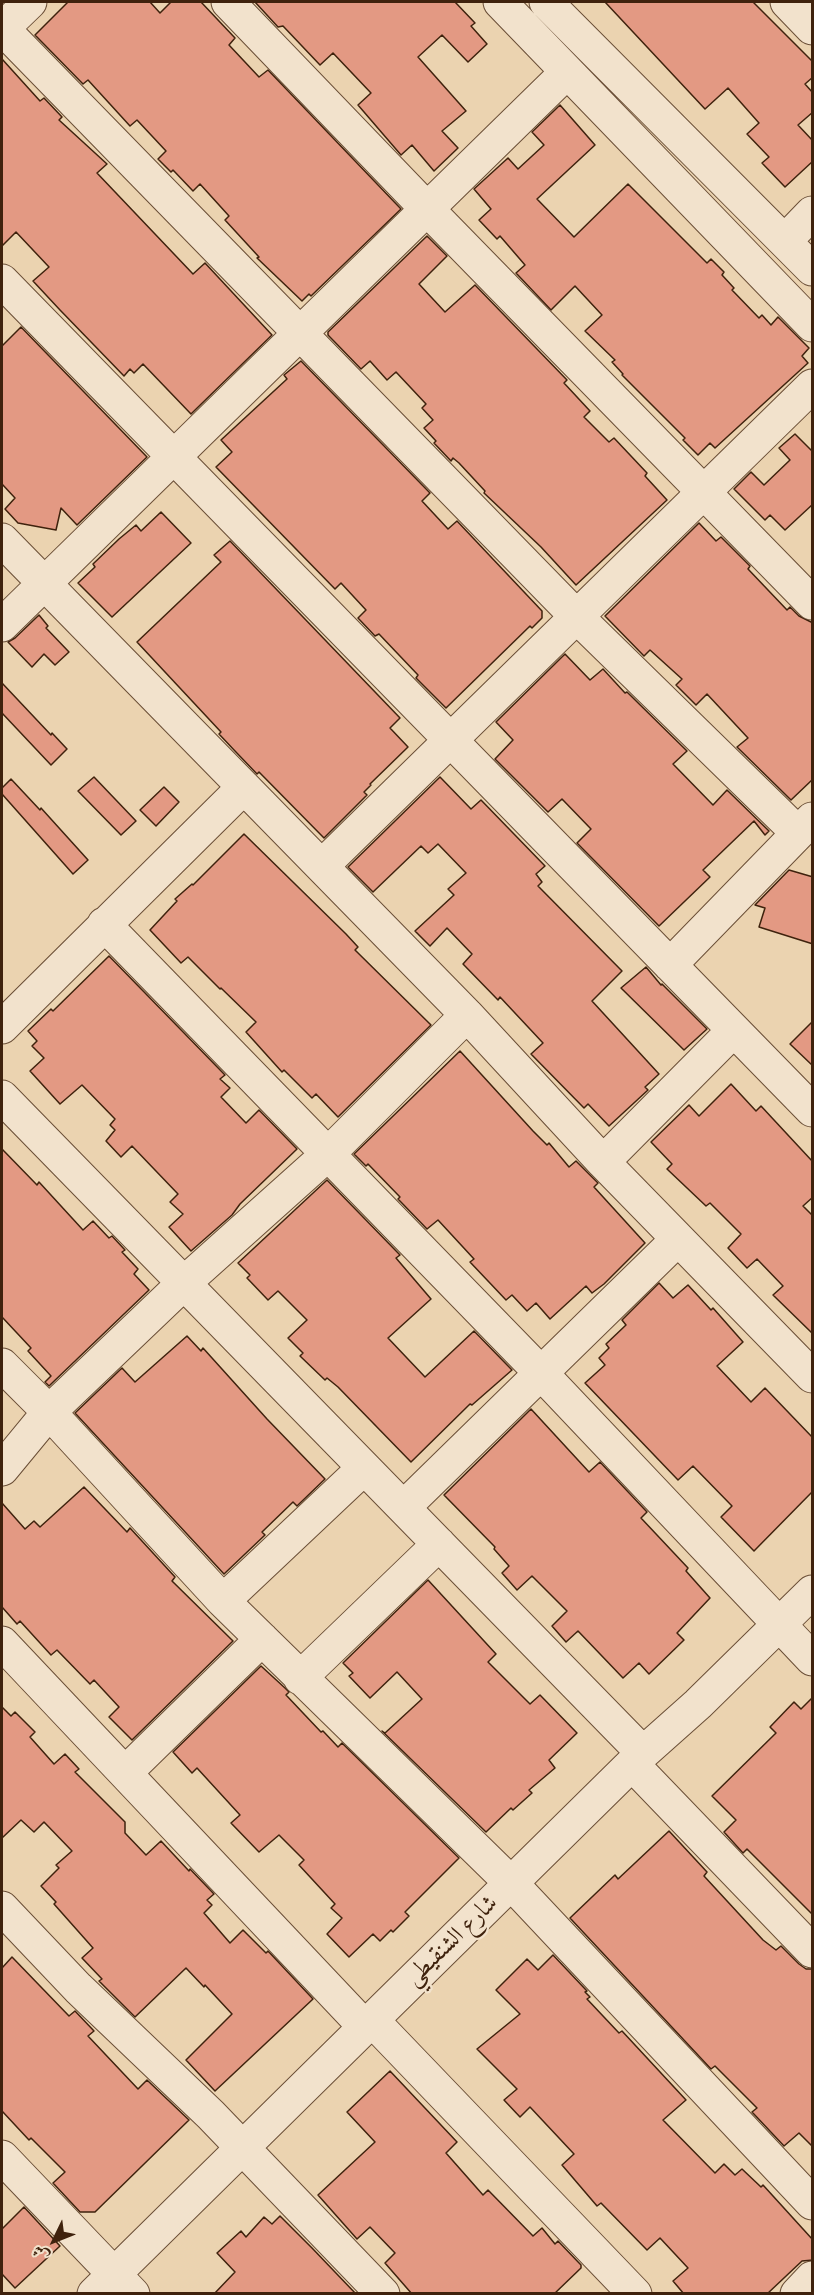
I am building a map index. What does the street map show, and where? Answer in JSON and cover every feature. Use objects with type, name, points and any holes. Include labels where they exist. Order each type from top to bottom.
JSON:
[{"type":"street","points":[[30,2],[2,28],[576,616],[805,826],[669,965]]},
{"type":"street","points":[[228,2],[813,603]]},
{"type":"street","points":[[500,2],[813,325]]},
{"type":"street","points":[[546,2],[813,268]]},
{"type":"street","points":[[787,2],[813,28]]},
{"type":"street","points":[[2,625],[567,72]]},
{"type":"street","points":[[785,240],[813,213]]},
{"type":"street","points":[[2,281],[450,738],[733,1031],[811,1106]]},
{"type":"street","points":[[322,866],[450,738],[813,386]]},
{"type":"street","points":[[2,540],[468,1015],[603,1162],[813,1376]]},
{"type":"street","points":[[2,1027],[244,787]]},
{"type":"street","points":[[104,924],[540,1371],[813,1659]]},
{"type":"street","points":[[2,1469],[50,1412],[184,1283],[328,1155],[468,1015]]},
{"type":"street","points":[[603,1162],[733,1031]]},
{"type":"street","points":[[2,1097],[404,1507],[813,1951]]},
{"type":"street","points":[[404,1507],[540,1371],[678,1239]]},
{"type":"street","points":[[2,1365],[50,1412],[223,1601],[512,1884],[813,2203]]},
{"type":"street","points":[[223,1601],[364,1467]]},
{"type":"street","points":[[300,1678],[439,1544]]},
{"type":"street","name":"شارع الشنقيطي","points":[[114,2287],[242,2149],[367,2023],[512,1884],[637,1759],[813,1592]]},
{"type":"street","points":[[125,1773],[262,1639]]},
{"type":"street","points":[[7,1661],[125,1773],[367,2023],[635,2294]]},
{"type":"street","points":[[2,1908],[78,1988],[211,2115],[383,2294]]},
{"type":"street","points":[[2,2157],[114,2287]]},
{"type":"street","points":[[797,2294],[813,2278]]},
{"type":"building","points":[[68,2],[150,2],[160,13],[171,2],[201,2],[235,38],[229,45],[259,77],[268,70],[401,209],[311,296],[309,294],[302,301],[257,258],[259,257],[225,220],[229,216],[200,184],[193,191],[173,170],[171,172],[158,159],[166,151],[137,120],[130,126],[88,80],[83,84],[35,35]]},
{"type":"building","points":[[255,2],[455,2],[475,23],[471,26],[487,44],[468,62],[442,35],[418,57],[466,111],[442,131],[458,148],[434,171],[412,145],[401,155],[358,105],[371,93],[333,53],[320,65],[283,26],[278,27]]},
{"type":"building","points":[[605,2],[753,2],[813,62],[813,77],[805,84],[813,93],[813,112],[798,125],[813,141],[813,161],[785,187],[762,163],[769,157],[747,134],[759,123],[728,88],[705,109]]},
{"type":"building","points":[[2,59],[40,101],[44,98],[62,117],[59,120],[107,164],[97,173],[193,274],[205,263],[272,335],[191,414],[143,364],[134,373],[130,369],[124,376],[60,310],[33,281],[49,267],[16,232],[2,246]]},
{"type":"building","points":[[560,105],[595,145],[537,199],[574,237],[628,184],[707,263],[711,259],[724,272],[722,275],[734,288],[732,290],[759,318],[762,315],[771,325],[778,317],[809,348],[802,356],[808,363],[715,448],[710,443],[698,455],[683,440],[685,438],[622,375],[612,362],[615,360],[585,331],[602,315],[575,286],[551,310],[516,273],[525,265],[500,236],[497,239],[479,220],[491,209],[474,189],[508,158],[518,169],[544,145],[532,132]]},
{"type":"building","points":[[427,236],[447,256],[419,284],[445,312],[475,285],[567,380],[564,383],[590,411],[584,417],[609,442],[614,438],[647,473],[645,476],[667,500],[576,585],[541,547],[484,493],[485,491],[459,463],[453,458],[451,461],[434,443],[436,441],[424,428],[433,420],[422,408],[426,404],[396,372],[387,380],[370,361],[361,369],[328,335],[328,332]]},
{"type":"building","points":[[21,327],[147,457],[77,525],[61,508],[56,530],[18,523],[5,509],[15,498],[2,484],[2,346]]},
{"type":"building","points":[[301,361],[430,493],[422,501],[448,529],[457,521],[542,611],[542,618],[532,628],[530,626],[446,708],[416,678],[418,675],[379,634],[375,636],[358,618],[366,610],[341,583],[335,589],[216,467],[232,452],[221,440],[287,379],[284,375]]},
{"type":"building","points":[[795,434],[813,452],[813,504],[785,530],[770,515],[765,520],[734,489],[751,472],[764,485],[790,460],[779,448]]},
{"type":"building","points":[[161,512],[191,543],[112,617],[78,583],[95,567],[93,564],[119,539],[136,525],[141,531]]},
{"type":"building","points":[[699,523],[716,541],[721,537],[750,566],[748,569],[787,610],[790,607],[799,616],[813,623],[813,779],[791,800],[737,747],[748,738],[707,694],[696,705],[676,685],[682,679],[650,650],[644,656],[605,616]]},
{"type":"building","points":[[230,541],[400,718],[390,728],[408,747],[370,784],[364,792],[367,795],[324,838],[235,751],[219,734],[221,732],[137,642],[221,562],[214,555]]},
{"type":"building","points":[[39,615],[48,626],[46,628],[69,652],[55,665],[44,654],[32,667],[8,642]]},
{"type":"building","points":[[565,654],[590,680],[603,669],[625,693],[627,692],[687,751],[673,764],[713,805],[727,790],[769,831],[765,835],[754,821],[703,870],[710,877],[659,926],[577,843],[591,829],[562,799],[548,812],[495,759],[513,740],[496,722]]},
{"type":"building","points":[[2,683],[67,749],[51,765],[2,713]]},
{"type":"building","points":[[94,777],[136,821],[121,835],[78,791]]},
{"type":"building","points":[[440,777],[471,809],[481,800],[545,866],[536,874],[542,882],[538,886],[622,971],[592,1001],[659,1074],[645,1087],[648,1090],[609,1126],[588,1104],[584,1108],[531,1054],[543,1043],[500,997],[498,1000],[463,964],[472,954],[447,928],[430,946],[415,931],[454,895],[448,889],[466,873],[438,844],[428,853],[421,846],[373,892],[348,867]]},
{"type":"building","points":[[11,779],[88,860],[73,874],[2,794],[2,788]]},
{"type":"building","points":[[164,787],[179,802],[156,826],[140,810]]},
{"type":"building","points":[[244,834],[346,934],[358,947],[355,950],[431,1025],[338,1117],[316,1094],[312,1098],[284,1070],[282,1072],[246,1032],[256,1022],[188,957],[181,963],[150,930],[177,901],[175,899],[193,885]]},
{"type":"building","points":[[789,870],[813,877],[813,944],[759,927],[765,908],[755,905]]},
{"type":"building","points":[[109,956],[225,1075],[220,1079],[230,1088],[221,1097],[246,1123],[259,1110],[297,1149],[240,1204],[232,1215],[191,1251],[169,1227],[183,1214],[170,1202],[178,1194],[132,1146],[121,1157],[106,1141],[115,1130],[110,1125],[115,1119],[82,1085],[60,1104],[30,1071],[44,1058],[32,1046],[37,1041],[28,1031],[51,1009],[53,1011]]},
{"type":"building","points":[[646,967],[661,985],[707,1029],[684,1050],[621,988]]},
{"type":"building","points":[[813,1021],[813,1066],[790,1044]]},
{"type":"building","points":[[460,1051],[533,1131],[547,1145],[549,1143],[569,1167],[576,1161],[598,1183],[594,1187],[645,1243],[604,1284],[592,1293],[586,1286],[550,1319],[536,1303],[527,1311],[512,1295],[506,1300],[470,1262],[474,1259],[438,1220],[427,1229],[368,1164],[366,1166],[354,1154]]},
{"type":"building","points":[[731,1084],[756,1111],[761,1106],[813,1162],[813,1197],[803,1206],[813,1216],[813,1334],[773,1295],[783,1286],[757,1259],[747,1268],[728,1248],[741,1234],[710,1203],[706,1206],[667,1169],[672,1164],[651,1142],[689,1105],[699,1116]]},
{"type":"building","points":[[2,1149],[37,1185],[39,1182],[83,1230],[93,1221],[109,1238],[112,1236],[125,1250],[122,1252],[138,1269],[134,1274],[149,1290],[49,1386],[45,1382],[51,1376],[28,1351],[31,1348],[2,1317]]},
{"type":"building","points":[[327,1180],[400,1255],[396,1258],[431,1299],[388,1338],[425,1377],[474,1331],[512,1370],[472,1405],[470,1404],[411,1462],[338,1387],[327,1378],[325,1380],[300,1356],[303,1353],[288,1338],[307,1320],[278,1291],[268,1300],[247,1278],[250,1275],[238,1263]]},
{"type":"building","points":[[659,1283],[673,1298],[688,1285],[711,1310],[713,1308],[743,1342],[717,1366],[751,1402],[765,1388],[813,1438],[813,1491],[754,1551],[721,1517],[732,1506],[693,1466],[678,1480],[585,1383],[605,1365],[599,1358],[609,1348],[606,1344],[626,1325],[622,1320]]},
{"type":"building","points":[[187,1336],[201,1351],[203,1348],[325,1479],[297,1506],[293,1502],[262,1532],[265,1535],[224,1574],[75,1413],[122,1368],[135,1382]]},
{"type":"building","points":[[531,1409],[589,1472],[600,1462],[647,1512],[641,1518],[688,1568],[686,1571],[710,1598],[677,1633],[684,1640],[649,1674],[639,1663],[623,1678],[578,1631],[566,1642],[552,1626],[567,1611],[532,1576],[517,1590],[502,1573],[509,1566],[494,1549],[495,1547],[444,1495]]},
{"type":"building","points":[[84,1487],[127,1532],[130,1528],[175,1577],[172,1581],[233,1641],[132,1740],[109,1717],[119,1707],[94,1680],[90,1684],[57,1650],[51,1655],[20,1621],[17,1624],[2,1607],[2,1503],[25,1529],[34,1521],[40,1527]]},
{"type":"building","points":[[428,1580],[496,1654],[488,1662],[530,1704],[540,1695],[577,1733],[549,1760],[555,1768],[529,1790],[532,1793],[513,1810],[511,1808],[486,1832],[382,1731],[385,1733],[422,1699],[397,1672],[370,1698],[349,1676],[353,1673],[343,1663]]},
{"type":"building","points":[[261,1666],[289,1692],[286,1695],[321,1732],[323,1731],[338,1747],[342,1743],[459,1858],[405,1912],[409,1916],[393,1932],[391,1930],[380,1941],[373,1934],[349,1957],[327,1934],[342,1918],[331,1908],[335,1904],[299,1865],[304,1860],[279,1835],[259,1852],[231,1823],[240,1815],[197,1768],[192,1773],[173,1752]]},
{"type":"building","points":[[813,1697],[813,1915],[747,1849],[743,1853],[724,1832],[736,1820],[712,1796],[776,1733],[770,1727],[794,1702],[801,1709]]},
{"type":"building","points":[[2,1707],[11,1716],[15,1712],[35,1732],[30,1737],[54,1764],[65,1754],[79,1769],[75,1772],[125,1822],[125,1833],[146,1855],[161,1841],[189,1871],[190,1869],[214,1894],[207,1900],[212,1905],[204,1913],[230,1943],[243,1930],[266,1953],[268,1951],[313,1999],[215,2091],[186,2060],[232,2014],[186,1968],[135,2017],[99,1981],[102,1979],[82,1958],[93,1948],[41,1886],[59,1868],[56,1865],[72,1851],[44,1822],[34,1832],[21,1820],[2,1838]]},
{"type":"building","points":[[669,1831],[707,1872],[704,1876],[763,1940],[776,1950],[781,1946],[799,1964],[806,1969],[813,1969],[813,2147],[799,2133],[784,2146],[752,2112],[757,2108],[715,2066],[711,2069],[570,1918],[615,1875],[618,1879]]},
{"type":"building","points":[[553,1955],[587,1991],[585,1992],[590,1997],[587,1999],[619,2033],[622,2031],[686,2100],[663,2120],[715,2173],[724,2164],[735,2175],[742,2169],[761,2187],[763,2185],[813,2240],[813,2260],[802,2261],[767,2294],[684,2294],[673,2281],[688,2268],[660,2238],[647,2250],[601,2203],[597,2206],[562,2165],[574,2154],[530,2107],[520,2117],[504,2100],[517,2089],[477,2049],[520,2014],[496,1990],[527,1959],[538,1970]]},
{"type":"building","points":[[12,1957],[69,2016],[75,2011],[94,2031],[88,2036],[138,2089],[147,2080],[189,2120],[95,2212],[80,2212],[53,2183],[65,2172],[31,2138],[29,2140],[2,2111],[2,1968]]},
{"type":"building","points":[[390,2071],[457,2142],[446,2153],[483,2195],[488,2190],[533,2236],[542,2228],[555,2244],[558,2241],[581,2265],[581,2268],[554,2294],[412,2294],[385,2263],[395,2253],[370,2227],[357,2239],[318,2195],[375,2142],[347,2112]]},
{"type":"building","points":[[24,2207],[60,2246],[15,2288],[2,2274],[2,2229]]},
{"type":"building","points":[[280,2216],[356,2294],[214,2294],[235,2272],[217,2253],[241,2231],[246,2237],[264,2217],[272,2224]]}]
